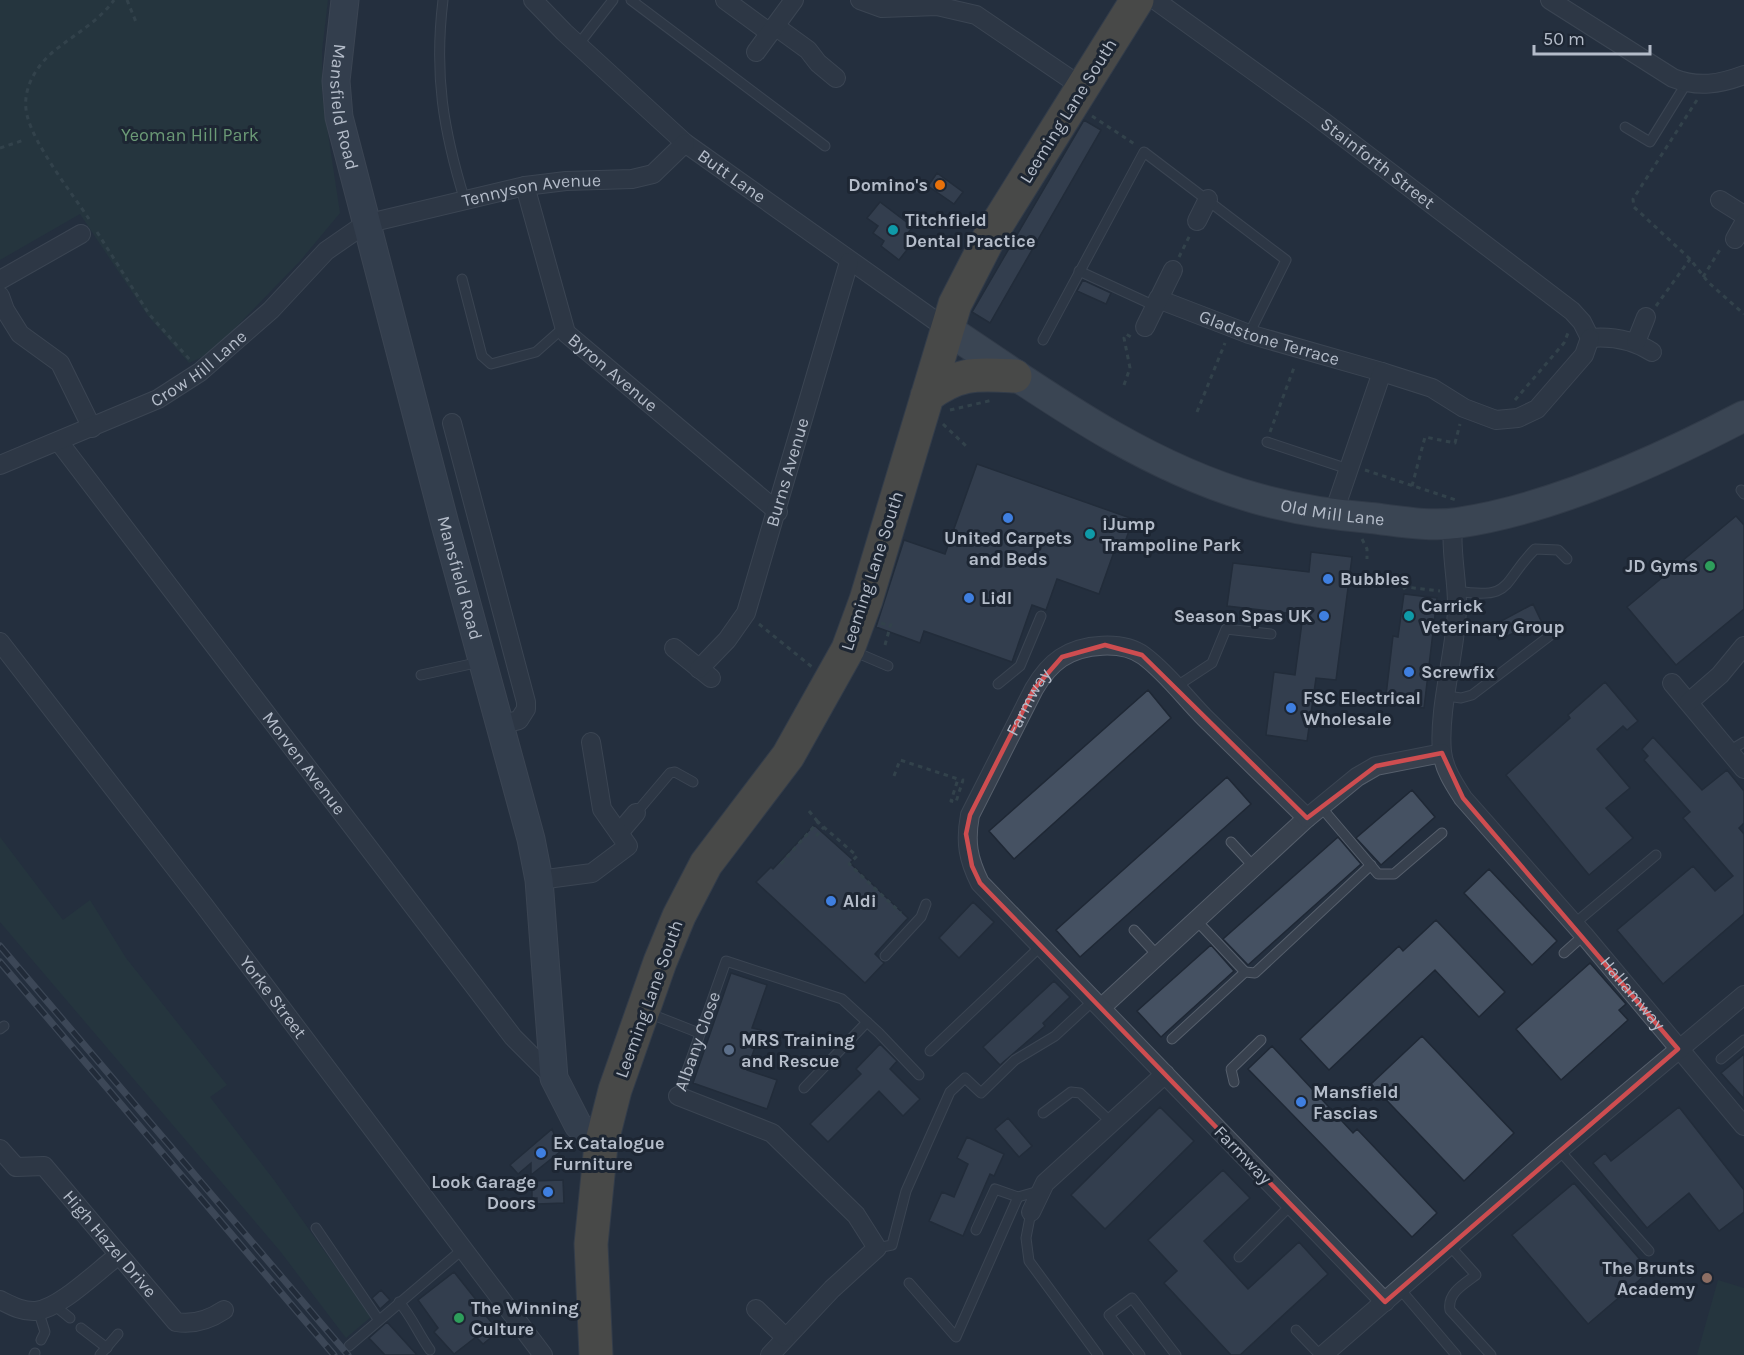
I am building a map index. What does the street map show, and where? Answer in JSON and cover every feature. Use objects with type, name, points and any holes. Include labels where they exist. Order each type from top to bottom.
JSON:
[{"type":"highway","name":"Leeming Lane South","points":[[596,1355],[591,1244],[601,1145],[615,1090],[641,1010],[679,916],[706,864],[788,756],[848,649],[936,408],[947,329],[955,304],[987,232],[1137,0]]},
{"type":"highway","points":[[936,408],[945,383],[962,376],[1006,387]]},
{"type":"main road","name":"Mansfield Road","points":[[345,0],[336,81],[339,117],[365,224],[531,839],[539,880],[554,1078],[565,1104],[578,1125],[601,1145]]},
{"type":"main road","name":"Old Mill Lane","points":[[947,329],[1006,387],[1064,408],[1172,466],[1255,498],[1344,522],[1455,512],[1480,519],[1594,485],[1744,416]]},
{"type":"street","name":"Butt Lane","points":[[533,0],[578,45],[686,143],[849,262],[947,329]]},
{"type":"street","points":[[725,0],[808,50],[818,63],[836,78]]},
{"type":"street","points":[[756,52],[794,0]]},
{"type":"street","points":[[860,0],[882,8],[937,6],[976,15],[1076,95]]},
{"type":"street","name":"Stainforth Street","points":[[1155,0],[1316,116],[1572,311],[1582,322],[1590,338]]},
{"type":"street","points":[[1550,0],[1686,84],[1707,85],[1744,75]]},
{"type":"street","name":"Tennyson Avenue","points":[[365,224],[525,186],[566,181],[632,179],[653,174],[686,143]]},
{"type":"street","name":"Byron Avenue","points":[[525,186],[563,328],[778,512]]},
{"type":"street","points":[[1197,221],[1208,199]]},
{"type":"street","points":[[1720,200],[1744,216]]},
{"type":"street","points":[[1735,239],[1744,223]]},
{"type":"street","name":"Crow Hill Lane","points":[[0,465],[158,399],[200,372],[271,310],[326,251],[365,224]]},
{"type":"street","points":[[0,280],[81,234]]},
{"type":"street","name":"Burns Avenue","points":[[675,648],[705,674],[746,613],[778,512],[849,262]]},
{"type":"street","points":[[1142,334],[1173,270]]},
{"type":"street","name":"Gladstone Terrace","points":[[1157,303],[1300,350],[1432,388],[1464,408],[1496,420]]},
{"type":"street","points":[[2,306],[20,334],[60,363],[92,428]]},
{"type":"street","points":[[1636,342],[1646,317]]},
{"type":"street","points":[[1496,420],[1518,418],[1537,409],[1584,356],[1590,338],[1605,337],[1636,342],[1652,352]]},
{"type":"street","points":[[1344,522],[1349,467],[1382,372]]},
{"type":"street","points":[[452,423],[526,702],[526,709],[519,720],[500,725]]},
{"type":"street","name":"Morven Avenue","points":[[59,442],[513,1037],[554,1078]]},
{"type":"street","points":[[435,486],[467,480]]},
{"type":"street","name":"Hallamway","points":[[1322,1355],[1678,1049],[1579,930],[1463,798],[1450,776],[1442,753],[1442,726],[1457,610],[1451,591],[1451,538],[1455,512]]},
{"type":"street","name":"Yorke Street","points":[[0,642],[203,904],[543,1355]]},
{"type":"street","name":"Farmway","points":[[1314,813],[1203,716],[1177,686],[1142,655],[1105,645],[1085,648],[1062,657],[1045,672],[984,786],[970,815],[966,834],[972,866],[980,883],[1385,1302]]},
{"type":"street","points":[[1689,702],[1720,675],[1744,646]]},
{"type":"street","points":[[1672,683],[1736,747],[1744,769]]},
{"type":"street","points":[[539,880],[592,873],[628,846],[602,809],[591,742]]},
{"type":"street","points":[[1098,1003],[1158,956],[1314,813],[1357,777],[1376,766],[1442,753]]},
{"type":"street","points":[[619,833],[636,813]]},
{"type":"street","points":[[1742,1002],[1678,1049],[1744,1126]]},
{"type":"street","points":[[1031,1212],[1039,1191],[1165,1074]]},
{"type":"street","name":"Albany Close","points":[[678,1096],[772,1133],[855,1215],[878,1248]]},
{"type":"street","name":"High Hazel Drive","points":[[0,1149],[16,1167],[44,1166],[176,1322],[189,1324],[212,1318],[224,1310]]},
{"type":"street","points":[[770,1355],[832,1289],[878,1248]]},
{"type":"street","points":[[0,1300],[20,1310],[46,1308],[118,1255]]},
{"type":"street","points":[[756,1309],[785,1337]]},
{"type":"lane","points":[[443,0],[438,56],[442,99],[453,160],[465,201]]},
{"type":"lane","points":[[578,45],[613,0]]},
{"type":"lane","points":[[631,0],[825,146]]},
{"type":"lane","points":[[1625,128],[1650,142],[1686,84]]},
{"type":"lane","points":[[1042,340],[1144,152],[1286,260],[1250,334]]},
{"type":"lane","points":[[1078,271],[1157,303]]},
{"type":"lane","points":[[462,279],[482,356],[491,364],[536,352],[563,328]]},
{"type":"lane","points":[[1267,442],[1349,467]]},
{"type":"lane","points":[[1451,591],[1491,594],[1504,588],[1535,549],[1558,550],[1568,560]]},
{"type":"lane","points":[[998,684],[1020,666],[1041,615]]},
{"type":"lane","points":[[1177,686],[1212,663],[1226,629],[1271,634]]},
{"type":"lane","points":[[1447,696],[1461,698],[1472,695],[1556,631]]},
{"type":"lane","points":[[848,649],[888,666]]},
{"type":"lane","points":[[421,675],[482,661]]},
{"type":"lane","points":[[636,813],[670,772],[675,772],[693,782]]},
{"type":"lane","points":[[1314,813],[1378,873],[1394,874],[1442,832]]},
{"type":"lane","points":[[1231,842],[1254,867]]},
{"type":"lane","points":[[1564,953],[1579,930],[1656,855]]},
{"type":"lane","points":[[1196,920],[1245,972],[1255,973],[1371,865]]},
{"type":"lane","points":[[885,956],[921,917],[926,904]]},
{"type":"lane","points":[[1134,930],[1158,956]]},
{"type":"lane","points":[[930,1051],[1042,945]]},
{"type":"lane","name":"Albany Close","points":[[678,1096],[726,961],[842,999],[919,1076]]},
{"type":"lane","points":[[1172,1039],[1245,972]]},
{"type":"lane","points":[[878,1248],[892,1245],[906,1191],[950,1092],[965,1078],[981,1092],[1015,1060],[1055,1036],[1098,1003]]},
{"type":"lane","points":[[641,1010],[699,1033]]},
{"type":"lane","points":[[804,1088],[867,1022]]},
{"type":"lane","points":[[1234,1082],[1231,1069],[1261,1040]]},
{"type":"lane","points":[[1722,1059],[1744,1040]]},
{"type":"lane","points":[[1043,1113],[1071,1092],[1080,1093],[1111,1122]]},
{"type":"lane","points":[[1559,1150],[1649,1251]]},
{"type":"lane","points":[[976,1230],[995,1189],[1018,1197],[1039,1191]]},
{"type":"lane","points":[[909,1282],[956,1337],[1018,1197]]},
{"type":"lane","points":[[1239,1257],[1291,1205]]},
{"type":"lane","points":[[1031,1212],[1026,1238],[1029,1261],[1098,1355]]},
{"type":"lane","points":[[316,1228],[378,1319]]},
{"type":"lane","points":[[1449,1245],[1476,1275],[1452,1294],[1448,1301],[1450,1310],[1491,1355]]},
{"type":"lane","points":[[349,1346],[463,1249]]},
{"type":"lane","points":[[1400,1289],[1456,1355]]},
{"type":"lane","points":[[1140,1355],[1109,1315],[1132,1298],[1176,1355]]},
{"type":"lane","points":[[399,1302],[414,1319],[414,1329],[430,1350]]},
{"type":"lane","points":[[41,1340],[45,1332],[46,1308],[70,1318]]},
{"type":"lane","points":[[81,1328],[104,1352],[118,1334]]},
{"type":"lane","points":[[1296,1330],[1322,1355]]},
{"type":"path","points":[[114,0],[105,13],[35,69],[27,92],[26,114],[34,134],[149,314],[200,372]]},
{"type":"path","points":[[127,0],[136,22]]},
{"type":"path","points":[[1707,85],[1633,199],[1634,207],[1643,218],[1690,259],[1703,277],[1744,314]]},
{"type":"path","points":[[1076,95],[1144,152]]},
{"type":"path","points":[[0,148],[24,140]]},
{"type":"path","points":[[1173,270],[1197,221]]},
{"type":"path","points":[[1703,277],[1728,237],[1735,239]]},
{"type":"path","points":[[1646,317],[1690,259]]},
{"type":"path","points":[[1496,420],[1564,343],[1572,323],[1572,311]]},
{"type":"path","points":[[1197,412],[1232,327]]},
{"type":"path","points":[[1124,385],[1130,368],[1124,339],[1126,334],[1142,334]]},
{"type":"path","points":[[1267,442],[1300,350]]},
{"type":"path","points":[[966,446],[936,408],[1006,387]]},
{"type":"path","points":[[1412,486],[1425,437],[1455,442],[1464,408]]},
{"type":"path","points":[[1349,467],[1412,486],[1455,512]]},
{"type":"path","points":[[1344,522],[1367,549],[1367,559]]},
{"type":"path","points":[[1403,589],[1406,587],[1451,591]]},
{"type":"path","points":[[746,613],[814,669]]},
{"type":"path","points":[[885,645],[892,620]]},
{"type":"path","points":[[894,776],[900,760],[958,779],[951,801],[956,802],[963,780],[984,786]]},
{"type":"path","points":[[809,811],[818,822],[857,856],[849,864],[901,913]]},
{"type":"path","points":[[781,864],[818,822]]},
{"type":"path","points":[[816,836],[824,827]]},
{"type":"highlighted area","points":[[1105,645],[1142,655],[1307,818],[1376,766],[1442,753],[1463,798],[1678,1049],[1385,1302],[980,883],[972,866],[966,834],[970,815],[1034,689],[1062,657]]},
{"type":"green space","name":"Yeoman Hill Park","points":[[0,0],[328,0],[322,51],[322,94],[340,213],[300,261],[211,353],[189,363],[148,316],[80,214],[0,260]]},
{"type":"green space","points":[[0,837],[63,920],[90,900],[126,958],[227,1085],[210,1097],[274,1180],[371,1317],[346,1338],[280,1251],[0,922]]},
{"type":"green space","points":[[1718,1280],[1744,1288],[1744,1355],[1697,1355]]},
{"type":"building","points":[[1084,120],[1101,130],[990,323],[972,312]]},
{"type":"building","name":"Domino's","points":[[937,173],[963,192],[954,204],[928,186]]},
{"type":"building","name":"Titchfield Dental Practice","points":[[880,202],[913,227],[905,236],[913,242],[899,260],[881,246],[884,241],[873,233],[878,226],[867,218]]},
{"type":"building","points":[[1083,280],[1111,293],[1106,304],[1077,291]]},
{"type":"building","points":[[977,464],[1133,519],[1122,551],[1115,549],[1099,594],[1057,579],[1046,610],[1032,605],[1012,662],[924,631],[920,643],[876,627],[904,540],[945,554]]},
{"type":"building","name":"JD Gyms","points":[[1736,516],[1744,525],[1744,609],[1676,665],[1627,607]]},
{"type":"building","points":[[1311,552],[1352,557],[1336,680],[1316,678],[1307,741],[1266,735],[1274,672],[1295,675],[1303,615],[1227,606],[1233,563],[1309,572]]},
{"type":"building","name":"Screwfix","points":[[1404,594],[1437,598],[1424,708],[1385,704],[1393,636],[1398,637]]},
{"type":"building","points":[[1533,604],[1544,627],[1524,637],[1520,630],[1499,640],[1492,626]]},
{"type":"building","points":[[1605,682],[1638,721],[1627,730],[1623,726],[1597,749],[1630,788],[1606,808],[1633,838],[1589,875],[1506,775],[1570,718],[1568,715]]},
{"type":"building","points":[[1148,690],[1171,718],[1014,859],[989,831]]},
{"type":"building","points":[[1653,737],[1702,790],[1727,770],[1744,791],[1744,823],[1739,828],[1744,834],[1744,914],[1663,984],[1617,930],[1693,866],[1715,891],[1733,876],[1683,818],[1690,812],[1644,760],[1648,756],[1642,749]]},
{"type":"building","points":[[1227,777],[1251,804],[1080,957],[1056,930]]},
{"type":"building","points":[[1412,790],[1435,817],[1381,865],[1356,838]]},
{"type":"building","name":"Aldi","points":[[814,825],[853,860],[850,863],[908,918],[875,954],[884,963],[865,983],[756,882],[771,867],[773,869]]},
{"type":"building","points":[[1338,837],[1361,864],[1248,965],[1223,939]]},
{"type":"building","points":[[1489,869],[1557,941],[1532,965],[1464,893]]},
{"type":"building","points":[[973,902],[994,922],[959,958],[939,938]]},
{"type":"building","points":[[1436,920],[1505,992],[1479,1017],[1435,970],[1329,1070],[1300,1039],[1399,946],[1403,951]]},
{"type":"building","points":[[1211,945],[1234,971],[1161,1037],[1137,1011]]},
{"type":"building","points":[[1590,963],[1626,1004],[1619,1010],[1628,1020],[1561,1080],[1516,1029]]},
{"type":"building","name":"MRS Training and Rescue","points":[[731,973],[767,985],[752,1028],[761,1030],[747,1070],[777,1080],[767,1109],[693,1083]]},
{"type":"building","points":[[1054,981],[1070,997],[1043,1023],[1045,1026],[1000,1065],[983,1047]]},
{"type":"building","points":[[1422,1036],[1514,1133],[1464,1181],[1371,1084]]},
{"type":"building","points":[[880,1044],[897,1061],[890,1069],[920,1099],[903,1116],[879,1091],[828,1142],[810,1124],[861,1074],[856,1069]]},
{"type":"building","points":[[1272,1046],[1353,1133],[1357,1129],[1437,1213],[1412,1237],[1248,1069]]},
{"type":"building","points":[[1744,1054],[1744,1099],[1721,1073]]},
{"type":"building","points":[[1160,1107],[1194,1141],[1105,1229],[1071,1195]]},
{"type":"building","points":[[1679,1107],[1744,1190],[1744,1212],[1719,1231],[1689,1193],[1647,1228],[1593,1163],[1605,1153],[1611,1161]]},
{"type":"building","points":[[1008,1118],[1032,1146],[1019,1157],[995,1129]]},
{"type":"building","name":"Ex Catalogue Furniture","points":[[552,1129],[561,1151],[531,1175],[531,1163],[518,1174],[510,1165]]},
{"type":"building","points":[[967,1137],[1004,1154],[994,1176],[990,1174],[963,1236],[929,1221],[942,1192],[954,1197],[968,1164],[957,1158]]},
{"type":"building","points":[[1223,1170],[1250,1198],[1204,1241],[1248,1289],[1299,1242],[1328,1274],[1240,1355],[1231,1355],[1164,1283],[1177,1271],[1148,1240]]},
{"type":"building","name":"Look Garage Doors","points":[[563,1180],[564,1203],[537,1204],[537,1198],[532,1198],[532,1181]]},
{"type":"building","points":[[1574,1183],[1650,1271],[1588,1324],[1512,1235]]},
{"type":"building","name":"The Winning Culture","points":[[454,1272],[481,1306],[479,1308],[499,1331],[483,1344],[476,1337],[454,1354],[434,1332],[438,1328],[418,1300]]},
{"type":"building","points":[[381,1290],[390,1300],[380,1309],[372,1298]]},
{"type":"building","points":[[387,1322],[417,1355],[385,1355],[369,1338]]},
{"type":"railway","points":[[0,946],[348,1355]]},
{"type":"railway","points":[[0,962],[334,1355]]},
{"type":"place","name":"Domino's","points":[[940,185]]},
{"type":"place","name":"Titchfield Dental Practice","points":[[893,230]]},
{"type":"place","name":"United Carpets and Beds","points":[[1008,518]]},
{"type":"place","name":"iJump Trampoline Park","points":[[1090,534]]},
{"type":"place","name":"JD Gyms","points":[[1710,566]]},
{"type":"place","name":"Bubbles","points":[[1328,579]]},
{"type":"place","name":"Lidl","points":[[969,598]]},
{"type":"place","name":"Season Spas UK","points":[[1324,616]]},
{"type":"place","name":"Carrick Veterinary Group","points":[[1409,616]]},
{"type":"place","name":"Screwfix","points":[[1409,672]]},
{"type":"place","name":"FSC Electrical Wholesale","points":[[1291,708]]},
{"type":"place","name":"Aldi","points":[[831,901]]},
{"type":"place","name":"MRS Training and Rescue","points":[[729,1050]]},
{"type":"place","name":"Mansfield Fascias","points":[[1301,1102]]},
{"type":"place","name":"Ex Catalogue Furniture","points":[[541,1153]]},
{"type":"place","name":"Look Garage Doors","points":[[548,1192]]},
{"type":"place","name":"The Brunts Academy","points":[[1707,1278]]},
{"type":"place","name":"The Winning Culture","points":[[459,1318]]}]
